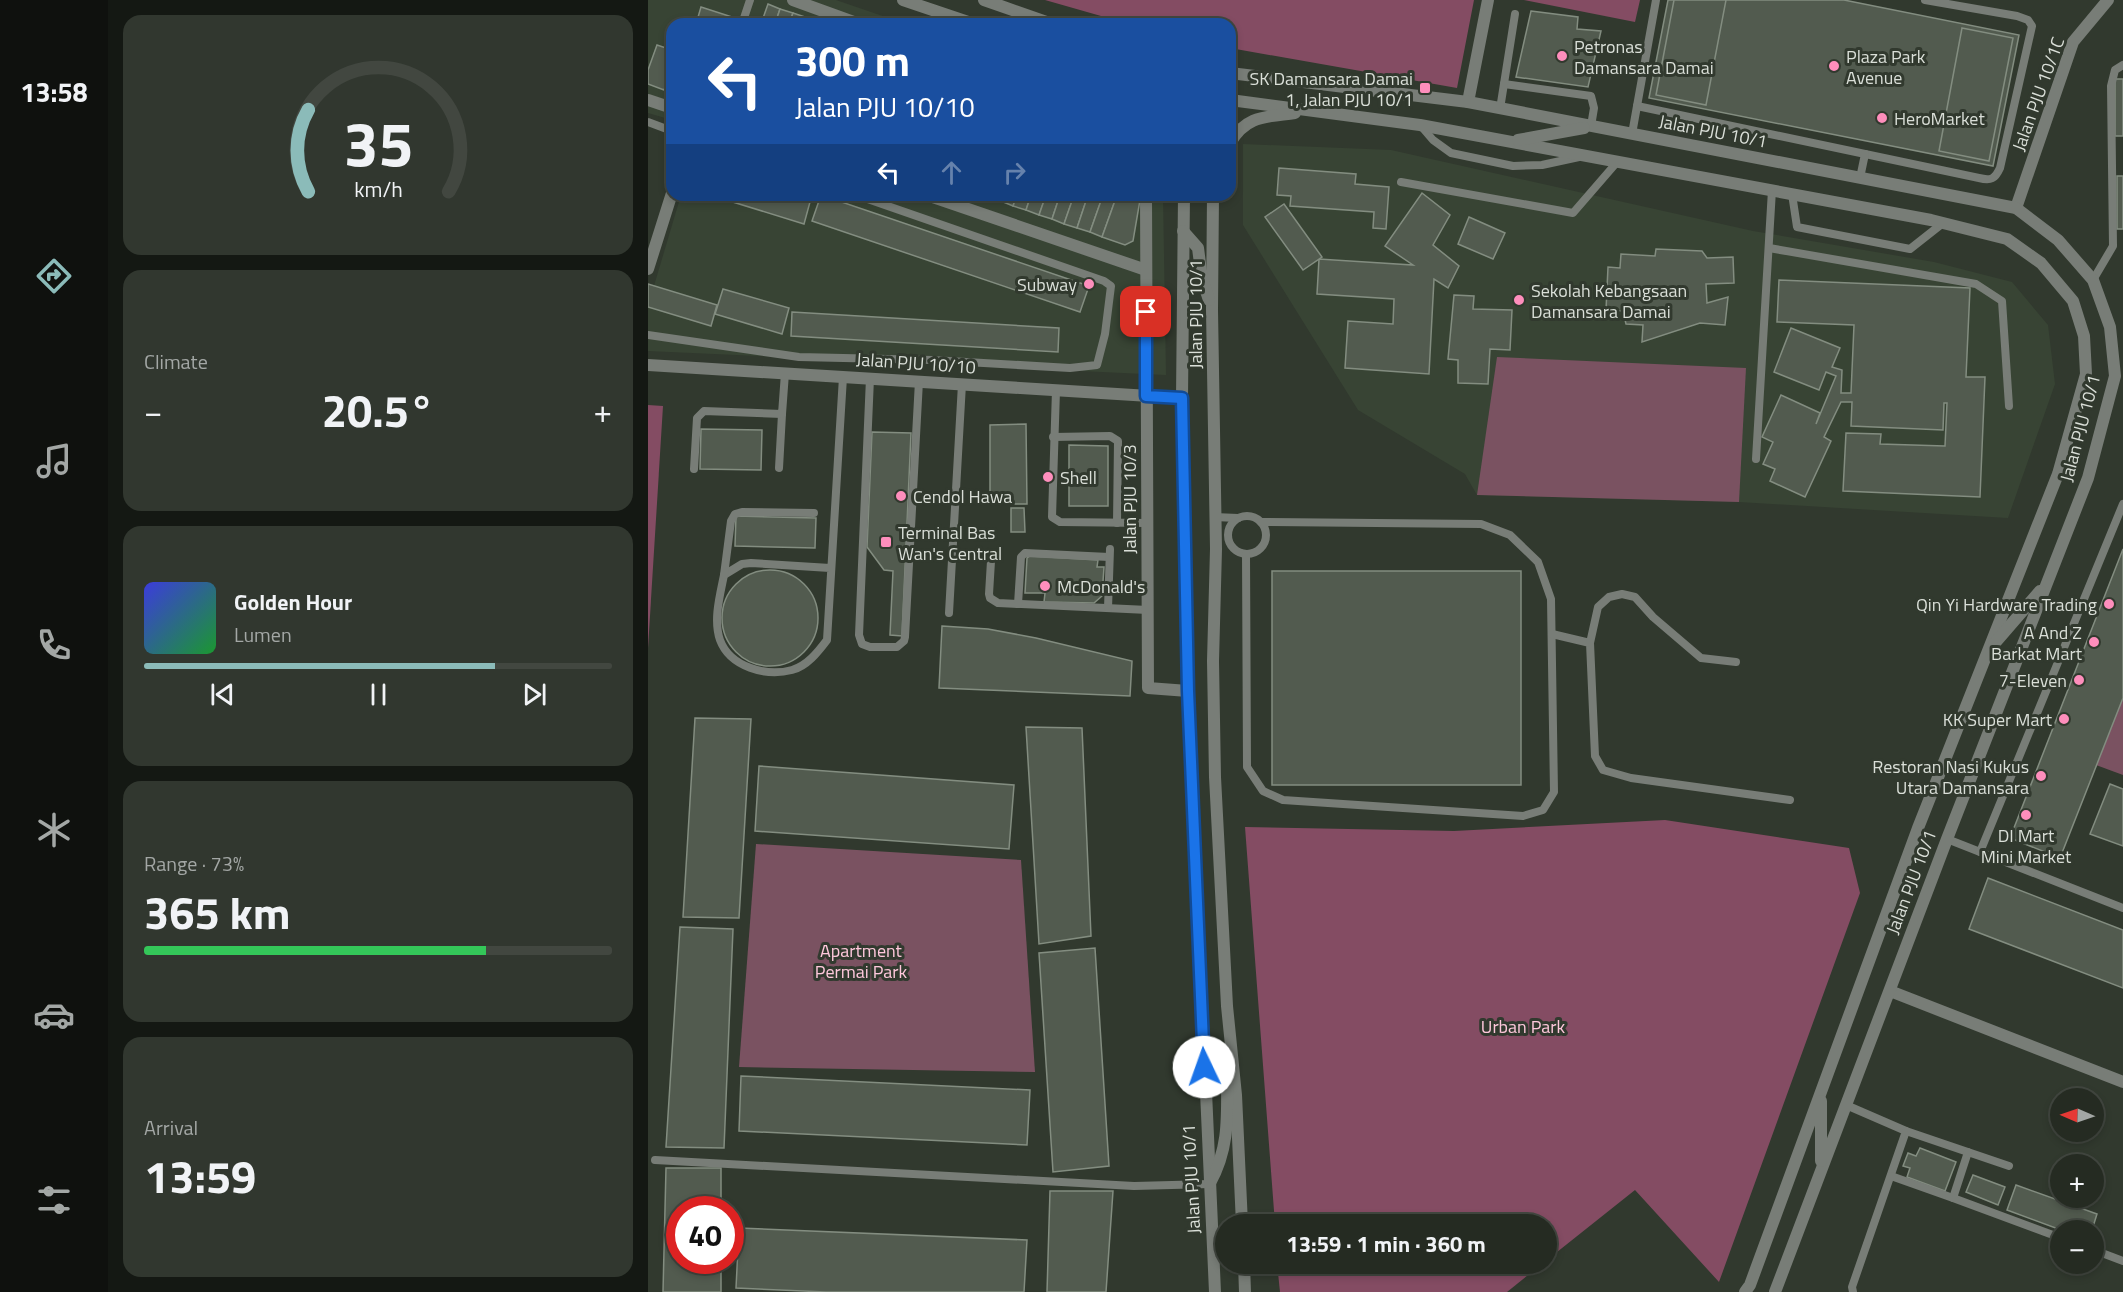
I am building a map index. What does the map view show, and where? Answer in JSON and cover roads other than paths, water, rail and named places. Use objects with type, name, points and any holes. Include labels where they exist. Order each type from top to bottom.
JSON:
[{"type":"street","points":[[793,0],[842,18]]},
{"type":"street","points":[[903,0],[956,18]]},
{"type":"street","points":[[984,0],[1035,18]]},
{"type":"street","points":[[1468,102],[1488,0]]},
{"type":"street","name":"Jalan PJU 10/1C","points":[[2016,208],[2073,42],[2108,0]]},
{"type":"street","name":"Jalan PJU 10/1","points":[[1236,75],[1468,102],[2016,208],[2058,240],[2092,280],[2110,327],[2115,376],[2088,478],[1947,839],[1775,1292]]},
{"type":"street","points":[[648,100],[666,106]]},
{"type":"street","name":"Jalan PJU 10/1","points":[[1236,101],[1420,125],[1943,223],[2007,239],[2040,263],[2073,301],[2084,336],[2086,374],[2058,474],[1918,828],[1750,1285],[1745,1292]]},
{"type":"street","points":[[1236,133],[1246,123],[1257,118],[1311,111]]},
{"type":"street","points":[[1511,141],[1591,126]]},
{"type":"street","points":[[648,269],[669,201]]},
{"type":"street","points":[[945,201],[1146,270]]},
{"type":"street","name":"Jalan PJU 10/3","points":[[1143,201],[1146,270],[1148,688],[1188,691]]},
{"type":"street","name":"Jalan PJU 10/1","points":[[1184,201],[1182,398],[1188,691],[1215,1292]]},
{"type":"street","name":"Jalan PJU 10/1","points":[[1213,201],[1212,310],[1216,549],[1213,661],[1215,777],[1227,1006],[1236,1095],[1242,1214]]},
{"type":"street","points":[[1183,231],[1198,248],[1202,279],[1212,310]]},
{"type":"street","name":"Jalan PJU 10/10","points":[[648,365],[1182,398]]},
{"type":"street","points":[[1988,651],[2046,583]]},
{"type":"street","points":[[1890,991],[2123,1082]]},
{"type":"street","points":[[1209,1185],[1217,1171],[1227,1136],[1227,1006]]},
{"type":"street","points":[[1821,1091],[1821,1170]]},
{"type":"street","points":[[1244,1274],[1245,1292]]},
{"type":"lane","points":[[744,18],[750,0]]},
{"type":"lane","points":[[1632,134],[1656,0]]},
{"type":"lane","points":[[1637,106],[1986,180],[1992,179],[2000,168],[2032,26],[2028,20],[2017,16],[1925,0]]},
{"type":"lane","points":[[1500,109],[1515,14]]},
{"type":"lane","points":[[2092,280],[2113,246],[2111,86],[2115,70],[2123,65]]},
{"type":"lane","points":[[1504,84],[1591,96],[1594,108],[1591,126]]},
{"type":"lane","points":[[648,122],[666,129]]},
{"type":"lane","points":[[1420,125],[1433,140],[1451,153],[1513,166],[1542,165],[1589,155]]},
{"type":"lane","points":[[1860,178],[1865,154]]},
{"type":"lane","points":[[1401,182],[1573,213],[1618,161]]},
{"type":"lane","points":[[1756,459],[1772,190]]},
{"type":"lane","points":[[1792,194],[1797,227],[1910,249],[1943,223]]},
{"type":"lane","points":[[648,335],[799,357],[932,360],[1070,368],[1097,365],[1105,334],[1111,286],[1104,281],[873,201]]},
{"type":"lane","points":[[2113,246],[2123,246]]},
{"type":"lane","points":[[1768,248],[1976,284],[2002,301],[2009,378],[2009,406]]},
{"type":"lane","points":[[779,468],[785,373]]},
{"type":"lane","points":[[814,513],[742,512],[735,514],[731,521],[718,606],[718,628],[721,642],[734,658],[746,666],[759,671],[792,670],[806,663],[827,640],[843,377]]},
{"type":"lane","points":[[870,378],[859,635],[862,644],[870,647],[897,647],[904,641],[919,381]]},
{"type":"lane","points":[[949,613],[962,384]]},
{"type":"lane","points":[[1056,390],[1052,517],[1060,522],[1147,523]]},
{"type":"lane","points":[[694,469],[697,418],[704,411],[782,414]]},
{"type":"lane","points":[[1053,437],[1110,436],[1118,441],[1117,523]]},
{"type":"lane","points":[[1980,852],[2123,504]]},
{"type":"lane","points":[[1214,517],[1250,516],[1261,522],[1481,524],[1510,536],[1538,562],[1551,599],[1554,792],[1543,810],[1523,816],[1283,800],[1263,791],[1247,767],[1246,554]]},
{"type":"lane","points":[[1235,550],[1228,539],[1228,533],[1238,518]]},
{"type":"lane","points":[[1216,549],[1235,550],[1246,554],[1258,550],[1266,534],[1261,522]]},
{"type":"lane","points":[[1018,604],[1021,557],[1024,554],[1109,553],[1108,608]]},
{"type":"lane","points":[[991,561],[990,598],[998,603],[1148,610]]},
{"type":"lane","points":[[724,575],[742,564],[750,563],[830,568]]},
{"type":"lane","points":[[1736,662],[1701,658],[1653,617],[1635,597],[1622,594],[1609,597],[1598,607],[1590,643],[1595,756],[1603,770],[1631,778],[1790,800]]},
{"type":"lane","points":[[1552,634],[1590,643]]},
{"type":"lane","points":[[1947,839],[2123,908]]},
{"type":"lane","points":[[1846,1105],[1906,1131],[2009,1167]]},
{"type":"lane","points":[[1853,1292],[1852,1287],[1906,1131]]},
{"type":"lane","points":[[1953,1198],[1968,1152]]},
{"type":"lane","points":[[655,1160],[1134,1186],[1209,1185]]},
{"type":"lane","points":[[1891,1176],[2050,1234]]},
{"type":"lane","points":[[2104,1254],[2123,1261]]},
{"type":"place","name":"Petronas Damansara Damai","points":[[1562,56]]},
{"type":"place","name":"Plaza Park Avenue","points":[[1834,66]]},
{"type":"place","name":"SK Damansara Damai 1, Jalan PJU 10/1","points":[[1425,88]]},
{"type":"place","name":"HeroMarket","points":[[1882,118]]},
{"type":"place","name":"Subway","points":[[1089,284]]},
{"type":"place","name":"Sekolah Kebangsaan Damansara Damai","points":[[1519,300]]},
{"type":"place","name":"Shell","points":[[1048,477]]},
{"type":"place","name":"Cendol Hawa","points":[[901,496]]},
{"type":"place","name":"Terminal Bas Wan's Central","points":[[886,542]]},
{"type":"place","name":"McDonald's","points":[[1045,586]]},
{"type":"place","name":"Qin Yi Hardware Trading","points":[[2109,604]]},
{"type":"place","name":"A And Z Barkat Mart","points":[[2094,642]]},
{"type":"place","name":"7-Eleven","points":[[2079,680]]},
{"type":"place","name":"KK Super Mart","points":[[2064,719]]},
{"type":"place","name":"Restoran Nasi Kukus Utara Damansara","points":[[2041,776]]},
{"type":"place","name":"DI Mart Mini Market","points":[[2026,815]]},
{"type":"park label","name":"Apartment Permai Park","points":[[861,960]]},
{"type":"park label","name":"Urban Park","points":[[1523,1026]]}]
